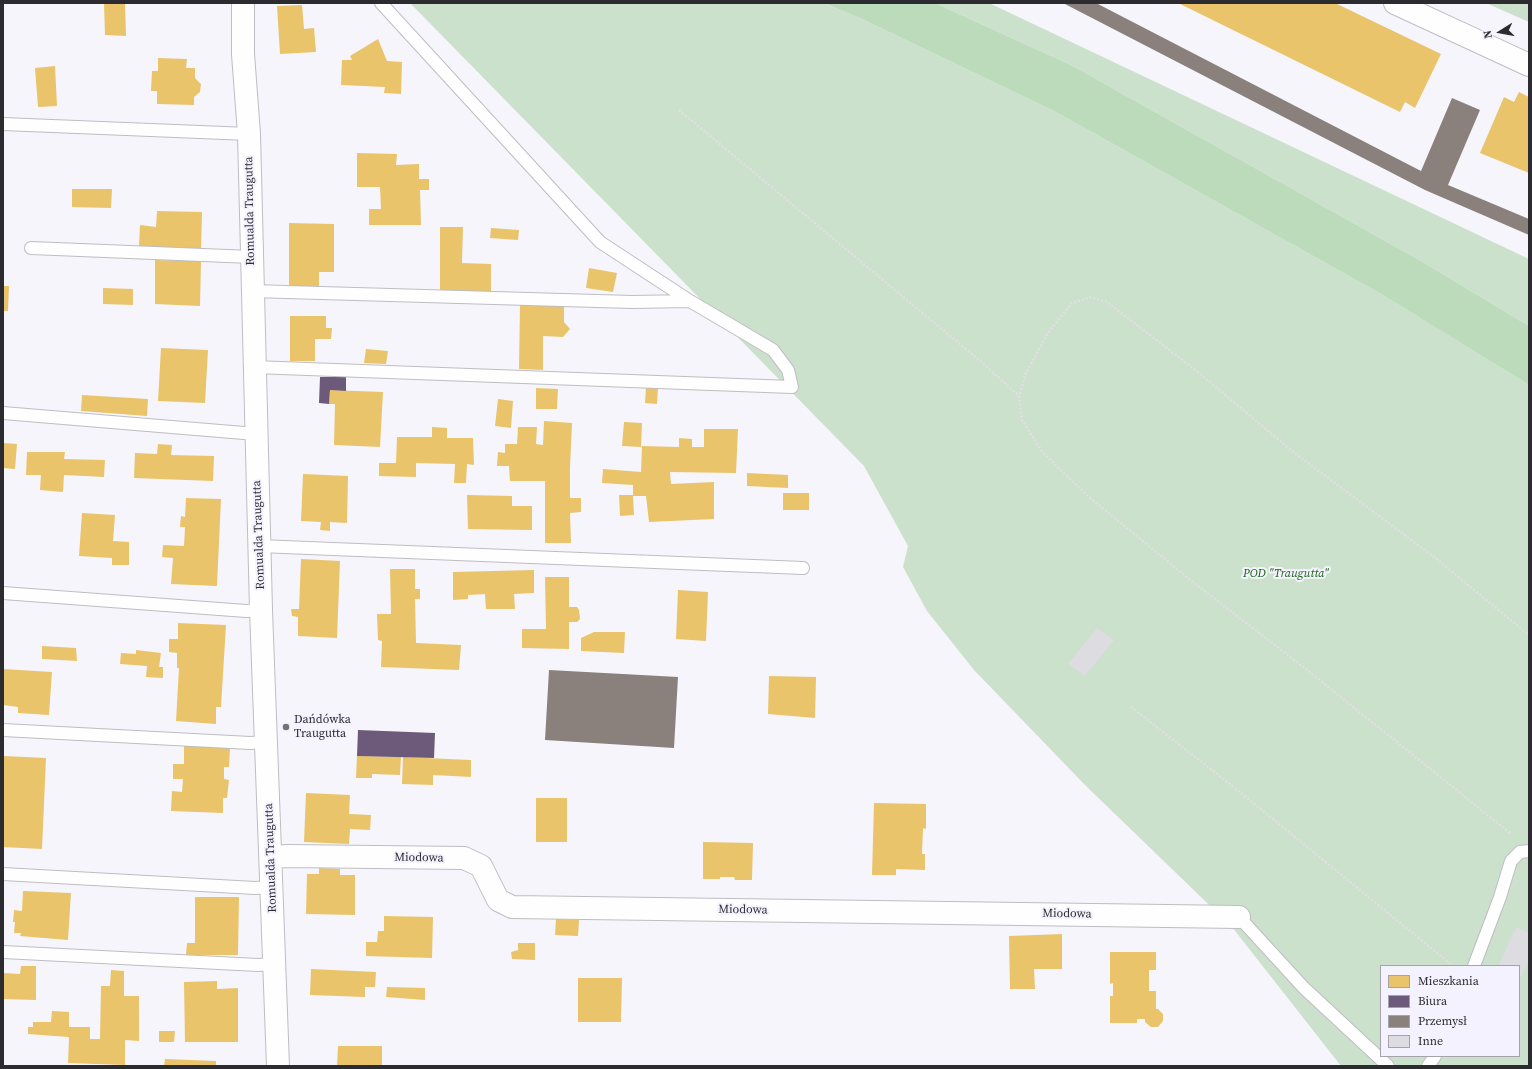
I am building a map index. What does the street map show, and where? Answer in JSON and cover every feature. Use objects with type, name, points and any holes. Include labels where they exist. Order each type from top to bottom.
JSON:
[{"type":"street","name":"Romualda Traugutta","points":[[243,3],[243,54],[248,134],[252,257],[261,610],[278,1066]]},
{"type":"street","points":[[1395,3],[1529,65]]},
{"type":"street","name":"Miodowa","points":[[271,857],[464,858],[481,866],[498,900],[512,907],[1239,917]]},
{"type":"lane","points":[[254,367],[792,387],[788,370],[773,350],[690,301],[600,242],[381,3]]},
{"type":"lane","points":[[3,124],[248,134]]},
{"type":"lane","points":[[31,248],[252,257]]},
{"type":"lane","points":[[252,291],[632,302],[690,301]]},
{"type":"lane","points":[[3,413],[256,434]]},
{"type":"lane","points":[[259,546],[804,568]]},
{"type":"lane","points":[[3,594],[246,611],[261,610]]},
{"type":"lane","points":[[3,730],[250,743],[266,742]]},
{"type":"lane","points":[[1474,965],[1500,897],[1511,861],[1520,852],[1529,851]]},
{"type":"lane","points":[[3,874],[255,888],[272,887]]},
{"type":"lane","points":[[1239,917],[1304,988],[1388,1066]]},
{"type":"lane","points":[[3,952],[258,966],[275,964]]},
{"type":"lane","points":[[1428,1066],[1434,1057]]},
{"type":"path","points":[[679,110],[979,360],[1019,396]]},
{"type":"path","points":[[1511,834],[1306,669],[1189,579],[1089,497],[1043,453],[1022,420],[1019,396],[1026,373],[1048,333],[1072,303],[1091,297],[1107,302],[1198,372],[1292,450],[1434,557],[1529,635]]},
{"type":"path","points":[[1131,706],[1453,965]]},
{"type":"green space","name":"POD \"Traugutta\"","points":[[410,3],[824,3],[862,19],[1056,112],[1381,294],[1529,385],[1529,1066],[1341,1066],[1232,927],[1086,786],[974,670],[927,611],[903,567],[908,546],[864,466]]},
{"type":"green space","points":[[824,3],[935,3],[1071,65],[1421,261],[1529,326],[1529,385],[1381,294],[1056,112],[862,19]]},
{"type":"green space","points":[[935,3],[989,3],[1529,259],[1529,326],[1421,261],[1071,65]]},
{"type":"green space","points":[[1486,3],[1529,3],[1529,22]]},
{"type":"building: Mieszkania","points":[[104,3],[125,3],[126,36],[105,35]]},
{"type":"building: Mieszkania","points":[[1178,3],[1335,3],[1441,54],[1415,108],[1405,102],[1400,112]]},
{"type":"building: Mieszkania","points":[[302,5],[304,29],[314,28],[316,52],[280,54],[277,6]]},
{"type":"building: Mieszkania","points":[[378,39],[387,61],[402,62],[401,94],[384,93],[385,87],[341,85],[342,60],[352,60],[350,56]]},
{"type":"building: Mieszkania","points":[[158,58],[187,59],[186,68],[195,68],[195,78],[201,84],[200,92],[194,97],[194,105],[157,104],[157,91],[151,91],[152,71],[158,71]]},
{"type":"building: Mieszkania","points":[[55,66],[57,106],[38,107],[35,68]]},
{"type":"building: Mieszkania","points":[[1519,92],[1529,97],[1529,173],[1480,153],[1504,97],[1514,102]]},
{"type":"building: Mieszkania","points":[[357,153],[397,154],[396,165],[419,164],[419,179],[429,179],[429,190],[420,190],[421,225],[369,225],[369,209],[381,209],[380,187],[357,187]]},
{"type":"building: Mieszkania","points":[[72,189],[112,189],[111,208],[72,207]]},
{"type":"building: Mieszkania","points":[[157,211],[202,212],[201,251],[139,246],[140,225],[156,227]]},
{"type":"building: Mieszkania","points":[[289,223],[334,224],[334,272],[319,272],[319,287],[289,286]]},
{"type":"building: Mieszkania","points":[[440,227],[463,227],[462,263],[491,264],[491,292],[440,290]]},
{"type":"building: Mieszkania","points":[[491,228],[519,230],[518,240],[490,238]]},
{"type":"building: Mieszkania","points":[[155,260],[201,261],[200,306],[155,304]]},
{"type":"building: Mieszkania","points":[[589,268],[617,273],[613,292],[586,288]]},
{"type":"building: Mieszkania","points":[[3,286],[9,286],[8,311],[3,311]]},
{"type":"building: Mieszkania","points":[[103,288],[133,289],[133,305],[103,304]]},
{"type":"building: Mieszkania","points":[[520,305],[564,306],[564,322],[570,329],[563,337],[543,336],[543,370],[519,369]]},
{"type":"building: Mieszkania","points":[[290,316],[326,316],[326,328],[332,328],[331,339],[315,339],[315,361],[290,361]]},
{"type":"building: Mieszkania","points":[[161,348],[208,350],[205,403],[158,401]]},
{"type":"building: Mieszkania","points":[[366,349],[388,351],[386,364],[364,363]]},
{"type":"building: Mieszkania","points":[[646,387],[658,388],[657,404],[645,403]]},
{"type":"building: Mieszkania","points":[[536,388],[558,389],[557,409],[536,409]]},
{"type":"building: Mieszkania","points":[[330,390],[383,392],[380,447],[334,445],[335,404],[329,404]]},
{"type":"building: Mieszkania","points":[[82,395],[148,399],[147,416],[81,411]]},
{"type":"building: Mieszkania","points":[[498,399],[513,401],[511,428],[495,426]]},
{"type":"building: Mieszkania","points":[[544,421],[572,423],[570,498],[581,498],[581,512],[570,513],[571,543],[545,543],[545,481],[510,481],[509,466],[497,466],[498,452],[505,453],[505,444],[517,444],[518,427],[537,427],[536,444],[543,445]]},
{"type":"building: Mieszkania","points":[[624,422],[642,423],[641,447],[622,446]]},
{"type":"building: Mieszkania","points":[[432,427],[447,428],[447,438],[473,438],[474,465],[467,464],[466,483],[454,483],[455,464],[416,463],[416,477],[379,476],[379,463],[396,463],[397,437],[432,437]]},
{"type":"building: Mieszkania","points":[[704,429],[738,429],[736,473],[670,472],[671,484],[714,482],[714,519],[649,522],[646,496],[633,496],[634,515],[620,516],[619,495],[633,495],[633,485],[602,483],[603,469],[641,472],[642,446],[679,447],[679,438],[692,439],[692,447],[704,447]]},
{"type":"building: Mieszkania","points":[[3,443],[17,444],[15,469],[3,468]]},
{"type":"building: Mieszkania","points":[[158,444],[172,445],[171,455],[214,456],[213,481],[134,478],[135,453],[157,454]]},
{"type":"building: Mieszkania","points":[[27,452],[65,452],[64,459],[105,460],[104,477],[64,475],[63,492],[40,490],[41,475],[26,475]]},
{"type":"building: Mieszkania","points":[[747,473],[788,475],[788,488],[747,486]]},
{"type":"building: Mieszkania","points":[[303,474],[348,476],[347,523],[330,522],[330,531],[320,530],[321,522],[301,521]]},
{"type":"building: Mieszkania","points":[[783,493],[809,493],[809,510],[783,510]]},
{"type":"building: Mieszkania","points":[[467,495],[512,496],[512,506],[532,506],[532,530],[468,529]]},
{"type":"building: Mieszkania","points":[[186,498],[221,499],[217,586],[171,584],[173,558],[162,557],[163,545],[184,546],[185,527],[180,527],[181,516],[185,517]]},
{"type":"building: Mieszkania","points":[[82,513],[115,515],[113,541],[129,542],[129,565],[112,565],[112,558],[79,556]]},
{"type":"building: Mieszkania","points":[[301,559],[340,561],[337,638],[298,636],[298,617],[292,616],[291,609],[299,609]]},
{"type":"building: Mieszkania","points":[[390,569],[415,569],[415,589],[420,589],[420,599],[415,599],[416,643],[461,645],[459,670],[381,667],[382,641],[378,640],[377,614],[391,614]]},
{"type":"building: Mieszkania","points":[[534,570],[534,593],[514,594],[515,609],[486,609],[485,594],[468,595],[468,599],[453,600],[453,572]]},
{"type":"building: Mieszkania","points":[[545,577],[569,577],[569,607],[577,607],[579,610],[580,619],[577,622],[569,622],[569,649],[522,648],[522,629],[546,629]]},
{"type":"building: Mieszkania","points":[[678,590],[708,592],[706,641],[676,639]]},
{"type":"building: Mieszkania","points":[[178,623],[226,625],[221,707],[216,707],[216,724],[176,721],[179,668],[177,668],[177,653],[169,652],[169,639],[178,639]]},
{"type":"building: Mieszkania","points":[[594,632],[625,632],[624,653],[581,651],[581,638]]},
{"type":"building: Mieszkania","points":[[42,646],[76,648],[77,661],[42,659]]},
{"type":"building: Mieszkania","points":[[136,650],[161,653],[159,667],[163,667],[163,678],[146,677],[147,666],[120,664],[121,653],[136,654]]},
{"type":"building: Mieszkania","points":[[3,669],[52,672],[49,715],[18,713],[18,707],[3,705]]},
{"type":"building: Mieszkania","points":[[769,676],[816,677],[815,718],[768,714]]},
{"type":"building: Mieszkania","points":[[184,746],[230,748],[229,767],[224,767],[224,779],[229,780],[227,798],[223,798],[223,813],[171,811],[172,791],[182,792],[183,779],[173,779],[173,764],[184,764]]},
{"type":"building: Mieszkania","points":[[4,756],[46,758],[42,849],[3,847]]},
{"type":"building: Mieszkania","points":[[357,756],[401,757],[400,775],[372,774],[372,778],[356,778]]},
{"type":"building: Mieszkania","points":[[403,757],[471,760],[471,777],[433,775],[433,785],[402,784]]},
{"type":"building: Mieszkania","points":[[306,793],[350,795],[349,814],[371,815],[370,830],[350,829],[349,844],[304,842]]},
{"type":"building: Mieszkania","points":[[536,798],[567,798],[567,842],[536,842]]},
{"type":"building: Mieszkania","points":[[874,803],[926,804],[926,829],[923,828],[922,854],[925,854],[925,870],[896,869],[896,875],[872,875]]},
{"type":"building: Mieszkania","points":[[703,842],[753,843],[752,880],[735,880],[734,877],[703,879]]},
{"type":"building: Mieszkania","points":[[319,868],[340,869],[340,875],[355,875],[355,915],[306,914],[307,874],[319,874]]},
{"type":"building: Mieszkania","points":[[23,891],[71,893],[68,940],[20,936],[21,933],[14,933],[14,910],[22,911]]},
{"type":"building: Mieszkania","points":[[195,897],[239,897],[238,955],[186,955],[187,943],[195,943]]},
{"type":"building: Mieszkania","points":[[384,916],[433,917],[432,958],[366,956],[366,942],[377,942],[378,931],[384,931]]},
{"type":"building: Mieszkania","points":[[556,919],[579,920],[578,936],[555,935]]},
{"type":"building: Mieszkania","points":[[1062,934],[1062,969],[1034,969],[1035,989],[1010,989],[1009,936]]},
{"type":"building: Mieszkania","points":[[518,943],[535,943],[535,960],[512,959],[511,952],[518,950]]},
{"type":"building: Mieszkania","points":[[1110,952],[1156,952],[1156,970],[1149,970],[1149,991],[1156,991],[1156,1009],[1163,1014],[1163,1021],[1158,1027],[1151,1027],[1145,1022],[1145,1019],[1137,1019],[1137,1023],[1110,1023],[1110,996],[1113,996],[1113,983],[1110,984]]},
{"type":"building: Mieszkania","points":[[21,966],[36,966],[36,1000],[3,999],[3,973],[20,974]]},
{"type":"building: Mieszkania","points":[[311,969],[376,972],[375,987],[365,987],[365,997],[310,995]]},
{"type":"building: Mieszkania","points":[[111,970],[124,971],[124,996],[139,996],[139,1041],[125,1040],[125,1065],[68,1063],[68,1037],[28,1034],[28,1027],[33,1027],[33,1022],[51,1022],[52,1011],[69,1012],[69,1027],[90,1027],[90,1039],[100,1039],[101,986],[110,986]]},
{"type":"building: Mieszkania","points":[[578,978],[622,978],[621,1022],[578,1022]]},
{"type":"building: Mieszkania","points":[[217,981],[217,989],[238,988],[238,1042],[185,1042],[184,982]]},
{"type":"building: Mieszkania","points":[[387,987],[425,988],[425,1000],[386,997]]},
{"type":"building: Mieszkania","points":[[159,1031],[175,1031],[174,1042],[159,1042]]},
{"type":"building: Mieszkania","points":[[338,1046],[382,1046],[382,1066],[337,1066]]},
{"type":"building: Mieszkania","points":[[165,1059],[216,1061],[216,1066],[164,1066]]},
{"type":"building: Biura","points":[[320,377],[346,377],[346,391],[330,390],[329,404],[319,403]]},
{"type":"building: Biura","points":[[358,730],[435,733],[434,758],[357,756]]},
{"type":"building: Przemysł","points":[[1063,3],[1096,3],[1421,171],[1452,98],[1480,110],[1448,185],[1529,219],[1529,235],[1425,190]]},
{"type":"building: Przemysł","points":[[549,670],[678,677],[674,748],[545,740]]},
{"type":"building: Inne","points":[[1097,628],[1114,640],[1085,676],[1068,664]]},
{"type":"building: Inne","points":[[1516,927],[1529,933],[1529,961],[1521,977],[1520,965],[1498,965]]},
{"type":"place","name":"Dańdówka Traugutta","points":[[286,727]]}]
